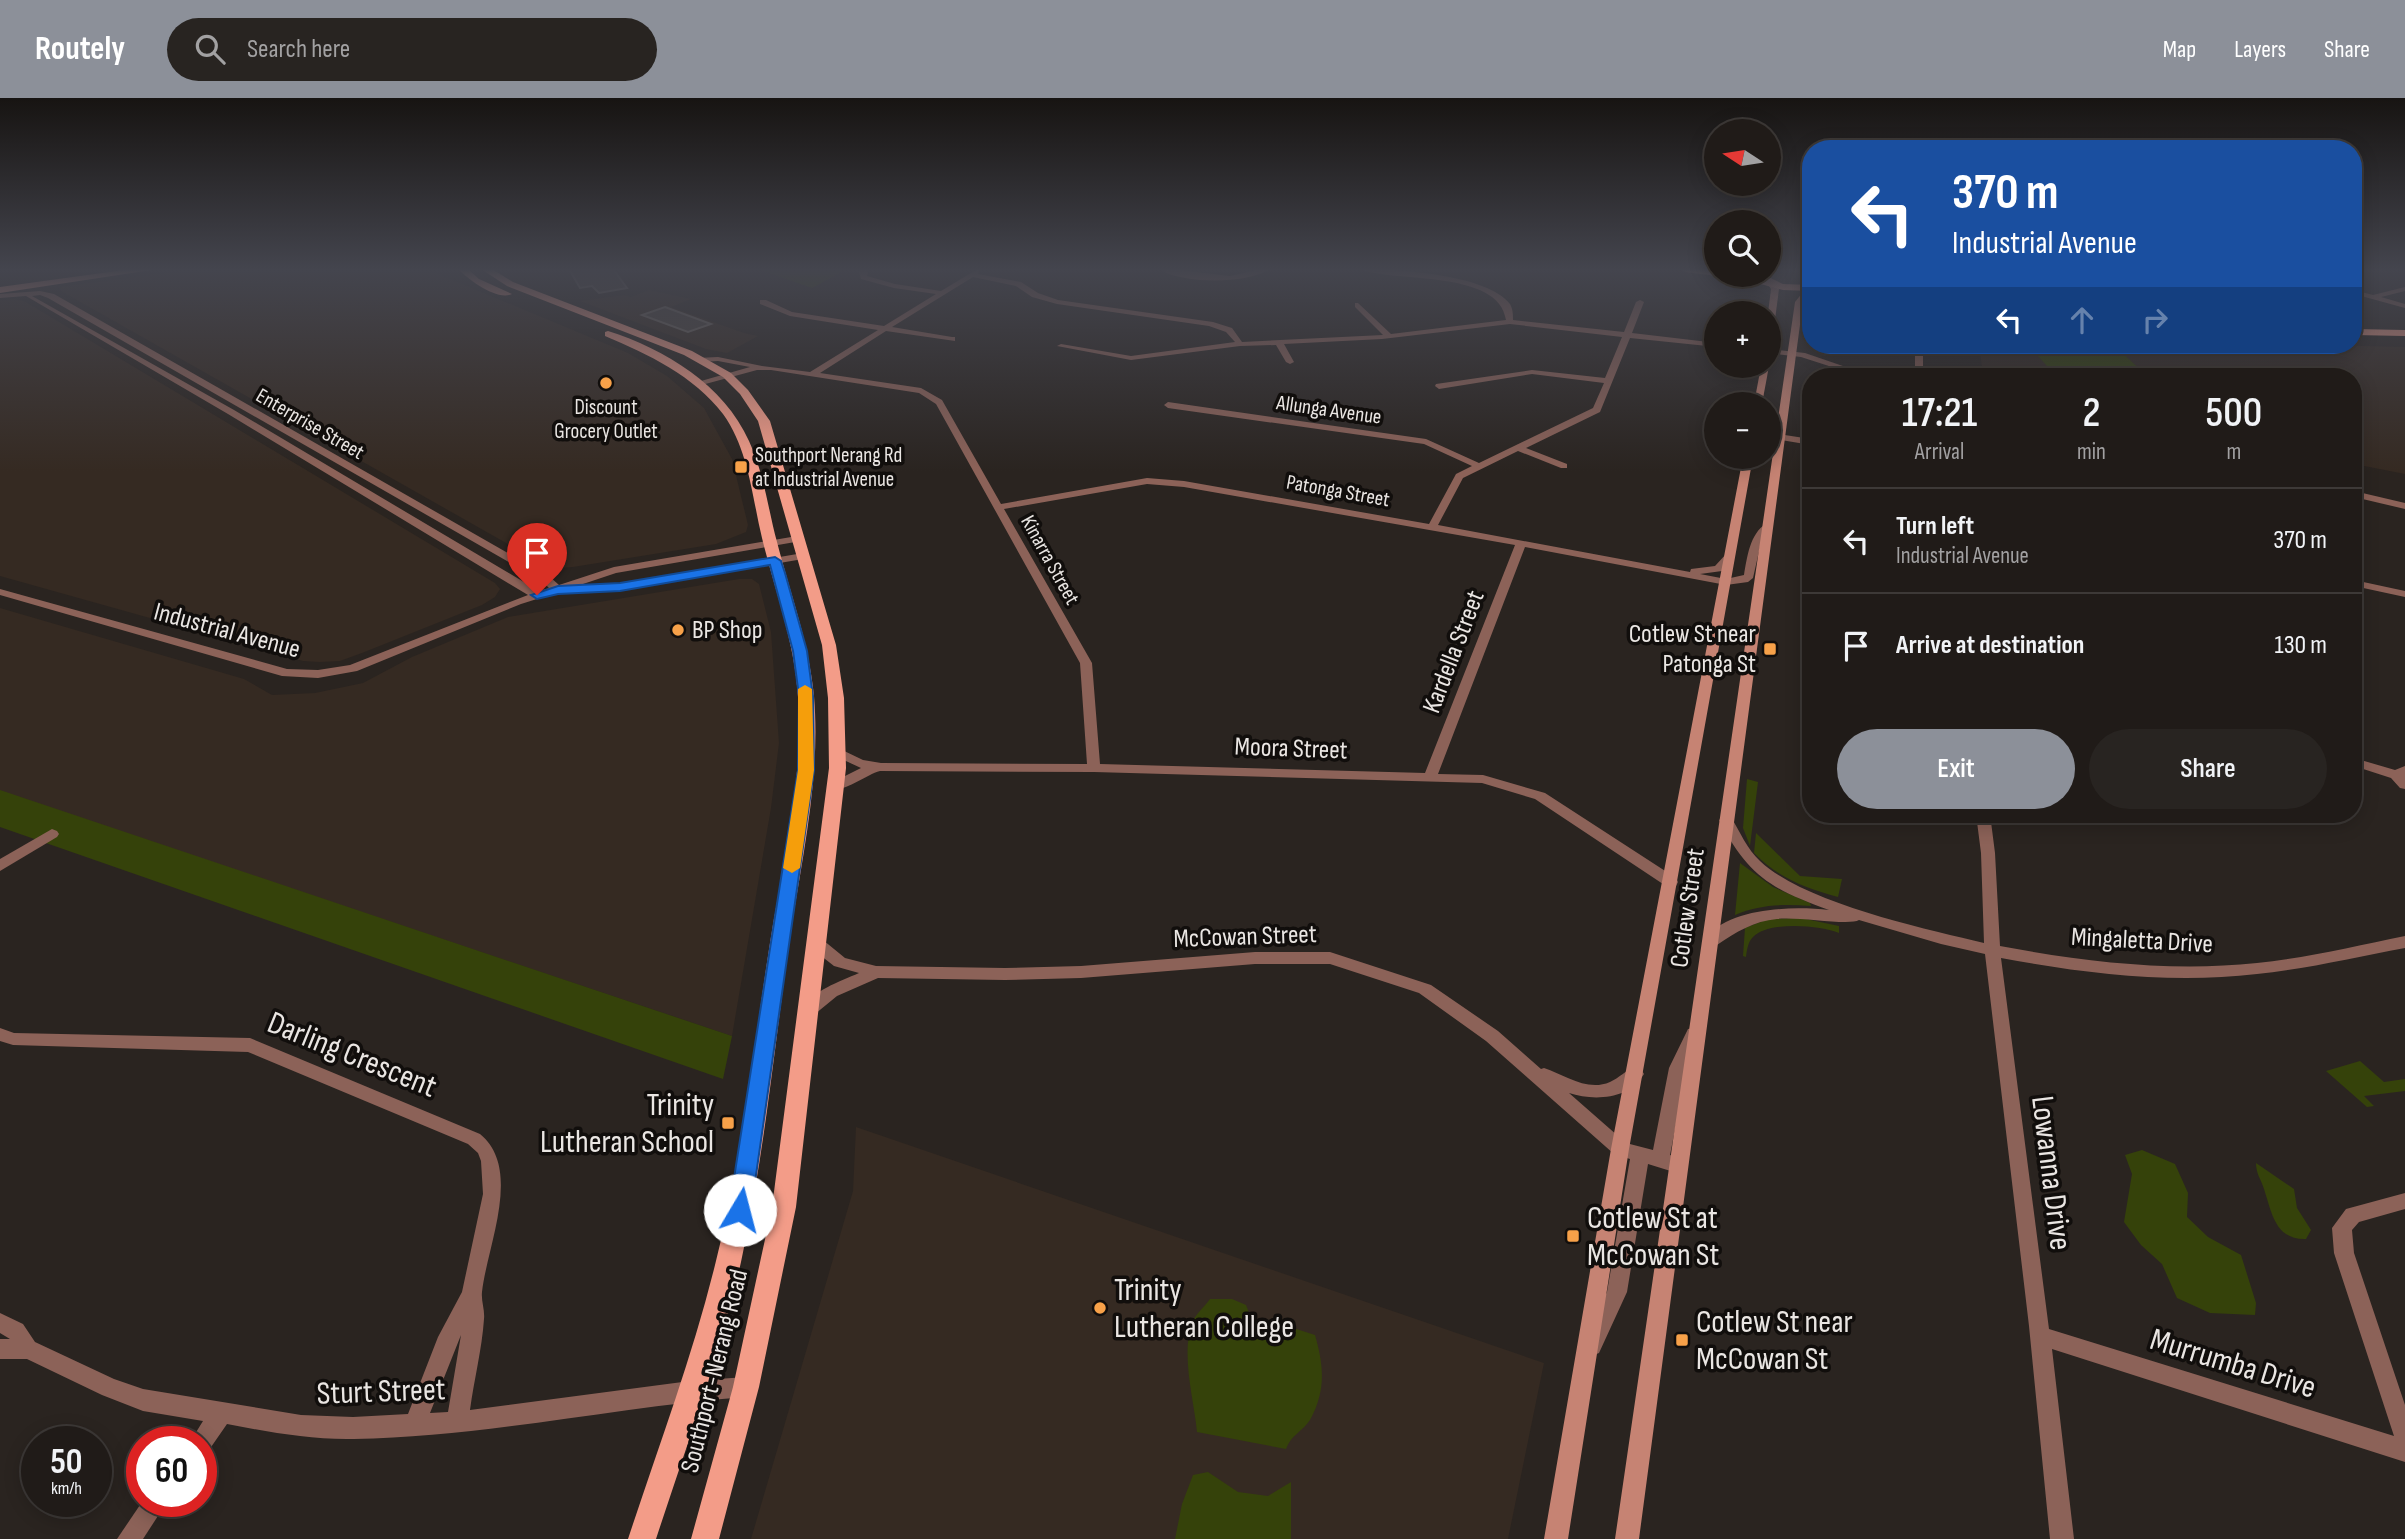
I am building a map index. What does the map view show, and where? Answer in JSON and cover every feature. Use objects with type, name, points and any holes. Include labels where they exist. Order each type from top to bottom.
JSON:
[{"type":"main road","name":"Southport-Nerang Road","points":[[615,336],[665,360],[698,383],[728,414],[743,438],[756,476],[772,552],[800,651],[806,696],[806,770],[740,1210],[727,1268],[642,1539]]},
{"type":"main road","name":"Southport-Nerang Road","points":[[642,336],[700,360],[727,375],[758,409],[764,421],[829,645],[836,681],[836,786],[784,1207],[746,1387],[705,1539]]},
{"type":"main road","name":"Cotlew Street","points":[[1781,419],[1794,336]]},
{"type":"main road","points":[[2362,340],[2405,340]]},
{"type":"main road","name":"Cotlew Street","points":[[1556,1539],[1620,1149],[1746,469]]},
{"type":"main road","name":"Cotlew Street","points":[[1698,1027],[1712,941],[1774,469]]},
{"type":"main road","points":[[1627,1539],[1669,1163]]},
{"type":"street","name":"Enterprise Street","points":[[99,336],[537,595]]},
{"type":"street","name":"Enterprise Street","points":[[121,336],[546,579],[558,590]]},
{"type":"street","points":[[700,360],[718,359],[761,368],[813,374],[873,336]]},
{"type":"street","points":[[935,336],[952,339]]},
{"type":"street","points":[[1234,336],[1240,344]]},
{"type":"street","points":[[1061,345],[1131,358],[1240,344],[1384,336]]},
{"type":"street","points":[[1432,527],[1459,476],[1597,410],[1625,336]]},
{"type":"street","points":[[1645,336],[1704,343]]},
{"type":"street","points":[[1279,342],[1290,362]]},
{"type":"street","points":[[1781,353],[1843,368]]},
{"type":"street","points":[[698,383],[761,368]]},
{"type":"street","points":[[1439,386],[1532,372],[1608,381]]},
{"type":"street","name":"Kinarra Street","points":[[813,374],[921,391],[939,402],[1086,663],[1094,768]]},
{"type":"street","name":"Allunga Avenue","points":[[1168,405],[1426,442],[1479,466]]},
{"type":"street","points":[[1781,438],[1802,441]]},
{"type":"street","points":[[1518,448],[1564,466]]},
{"type":"street","name":"Patonga Street","points":[[999,507],[1147,481],[1184,484],[1726,582]]},
{"type":"street","points":[[2362,496],[2405,506]]},
{"type":"street","points":[[1726,582],[1739,581],[1749,576],[1755,547],[1766,527]]},
{"type":"street","name":"Kardella Street","points":[[1430,778],[1521,543]]},
{"type":"street","name":"Industrial Avenue","points":[[558,590],[576,581],[614,570],[800,547]]},
{"type":"street","name":"Industrial Avenue","points":[[0,592],[286,673],[305,675],[353,668],[537,595],[558,590],[620,587],[800,547]]},
{"type":"street","name":"Patonga Street","points":[[1669,570],[1713,570],[1731,555]]},
{"type":"street","points":[[2362,585],[2405,594]]},
{"type":"street","name":"Moora Street","points":[[838,752],[860,764],[881,767],[1094,768],[1483,779],[1540,796],[1671,882]]},
{"type":"street","points":[[2362,764],[2402,777]]},
{"type":"street","name":"Moora Street","points":[[836,786],[862,772],[881,767]]},
{"type":"street","name":"Mingaletta Drive","points":[[1726,820],[1740,848],[1764,873],[1791,889],[1878,921],[1992,949],[2088,968],[2163,971],[2253,969],[2405,942]]},
{"type":"street","name":"Lowanna Drive","points":[[1985,823],[1988,839],[1992,949],[2042,1336],[2062,1539]]},
{"type":"street","points":[[0,866],[52,834]]},
{"type":"street","name":"Mingaletta Drive","points":[[1712,941],[1730,926],[1752,916],[1776,911],[1878,921]]},
{"type":"street","name":"McCowan Street","points":[[817,944],[840,962],[876,972],[1081,972],[1255,958],[1330,958],[1425,989],[1492,1036],[1620,1149],[1669,1163]]},
{"type":"street","name":"McCowan Street","points":[[809,1010],[831,992],[876,972]]},
{"type":"street","points":[[1669,1163],[1678,1068],[1698,1027]]},
{"type":"street","name":"Darling Crescent","points":[[0,1034],[13,1039],[250,1045],[474,1139],[485,1148],[490,1161],[492,1194],[472,1294],[474,1318],[457,1422]]},
{"type":"street","points":[[1526,1066],[1571,1088],[1600,1093],[1620,1088],[1635,1074]]},
{"type":"street","points":[[1586,1356],[1607,1317],[1616,1292],[1640,1155]]},
{"type":"street","points":[[2405,1201],[2353,1215],[2342,1228],[2344,1253],[2405,1438]]},
{"type":"street","name":"Darling Crescent","points":[[415,1424],[445,1344],[472,1294]]},
{"type":"street","name":"Sturt Street","points":[[0,1322],[16,1331],[28,1349]]},
{"type":"street","name":"Murrumba Drive","points":[[2042,1336],[2405,1451]]},
{"type":"street","name":"Sturt Street","points":[[0,1349],[28,1349],[110,1388],[143,1400],[301,1426],[353,1428],[457,1422],[690,1391],[746,1387]]},
{"type":"street","points":[[213,1426],[222,1413]]},
{"type":"street","points":[[128,1539],[145,1517]]},
{"type":"shaded area","points":[[0,336],[83,336],[495,583],[500,589],[495,597],[482,605],[340,661],[320,662],[303,661],[0,576]]},
{"type":"shaded area","points":[[141,336],[588,336],[628,353],[667,376],[704,408],[732,459],[748,525],[746,532],[716,544],[573,567],[545,565]]},
{"type":"shaded area","points":[[673,336],[758,336],[727,353],[706,349]]},
{"type":"shaded area","points":[[2362,346],[2405,347],[2405,474],[2362,466],[2362,368],[1982,368],[1980,354],[2362,354]]},
{"type":"shaded area","points":[[752,579],[759,584],[771,632],[779,743],[771,808],[732,1036],[0,791],[0,608],[244,679],[272,695],[315,693],[363,683],[412,657],[508,617]]},
{"type":"shaded area","name":"Trinity Lutheran College","points":[[856,1127],[1544,1363],[1508,1539],[751,1539],[853,1191]]},
{"type":"green space","points":[[2036,354],[2124,354],[2138,368],[2049,368]]},
{"type":"green space","points":[[1747,779],[1758,782],[1750,846],[1743,828]]},
{"type":"green space","points":[[0,790],[732,1036],[723,1079],[0,827]]},
{"type":"green space","points":[[1756,833],[1800,876],[1842,879],[1838,897],[1793,881],[1763,862],[1754,853]]},
{"type":"green space","points":[[1740,863],[1773,887],[1810,903],[1811,906],[1772,906],[1735,915]]},
{"type":"green space","points":[[1801,918],[1839,926],[1839,933],[1795,926],[1770,928],[1753,937],[1746,957],[1743,956],[1745,928],[1768,919]]},
{"type":"green space","points":[[2360,1061],[2384,1082],[2405,1079],[2405,1091],[2364,1096],[2374,1106],[2367,1107],[2326,1071]]},
{"type":"green space","points":[[2142,1150],[2175,1164],[2188,1193],[2187,1217],[2208,1237],[2241,1255],[2256,1303],[2255,1315],[2210,1313],[2177,1298],[2162,1264],[2141,1245],[2124,1222],[2132,1174],[2125,1155]]},
{"type":"green space","points":[[2256,1163],[2294,1189],[2297,1208],[2311,1230],[2306,1239],[2287,1235],[2276,1223]]},
{"type":"green space","points":[[1210,1299],[1232,1299],[1246,1305],[1252,1320],[1269,1328],[1287,1326],[1315,1335],[1322,1368],[1319,1399],[1310,1420],[1286,1449],[1197,1432],[1189,1376],[1189,1334],[1196,1316]]},
{"type":"green space","points":[[1208,1472],[1238,1492],[1268,1496],[1291,1482],[1291,1539],[1175,1539],[1182,1504],[1193,1475]]},
{"type":"slow traffic","points":[[792,868],[806,770],[805,689]]},
{"type":"place","name":"Discount Grocery Outlet","points":[[606,383]]},
{"type":"place","name":"Southport Nerang Rd at Industrial Avenue","points":[[741,467]]},
{"type":"place","name":"BP Shop","points":[[678,630]]},
{"type":"place","name":"Cotlew St near Patonga St","points":[[1770,649]]},
{"type":"place","name":"Trinity Lutheran School","points":[[728,1123]]},
{"type":"place","name":"Cotlew St at McCowan St","points":[[1573,1236]]},
{"type":"place","name":"Trinity Lutheran College","points":[[1100,1308]]},
{"type":"place","name":"Cotlew St near McCowan St","points":[[1682,1340]]},
{"type":"route","points":[[537,595],[558,590],[620,587],[775,561],[779,573],[800,651],[806,696],[806,770],[740,1210]]}]
